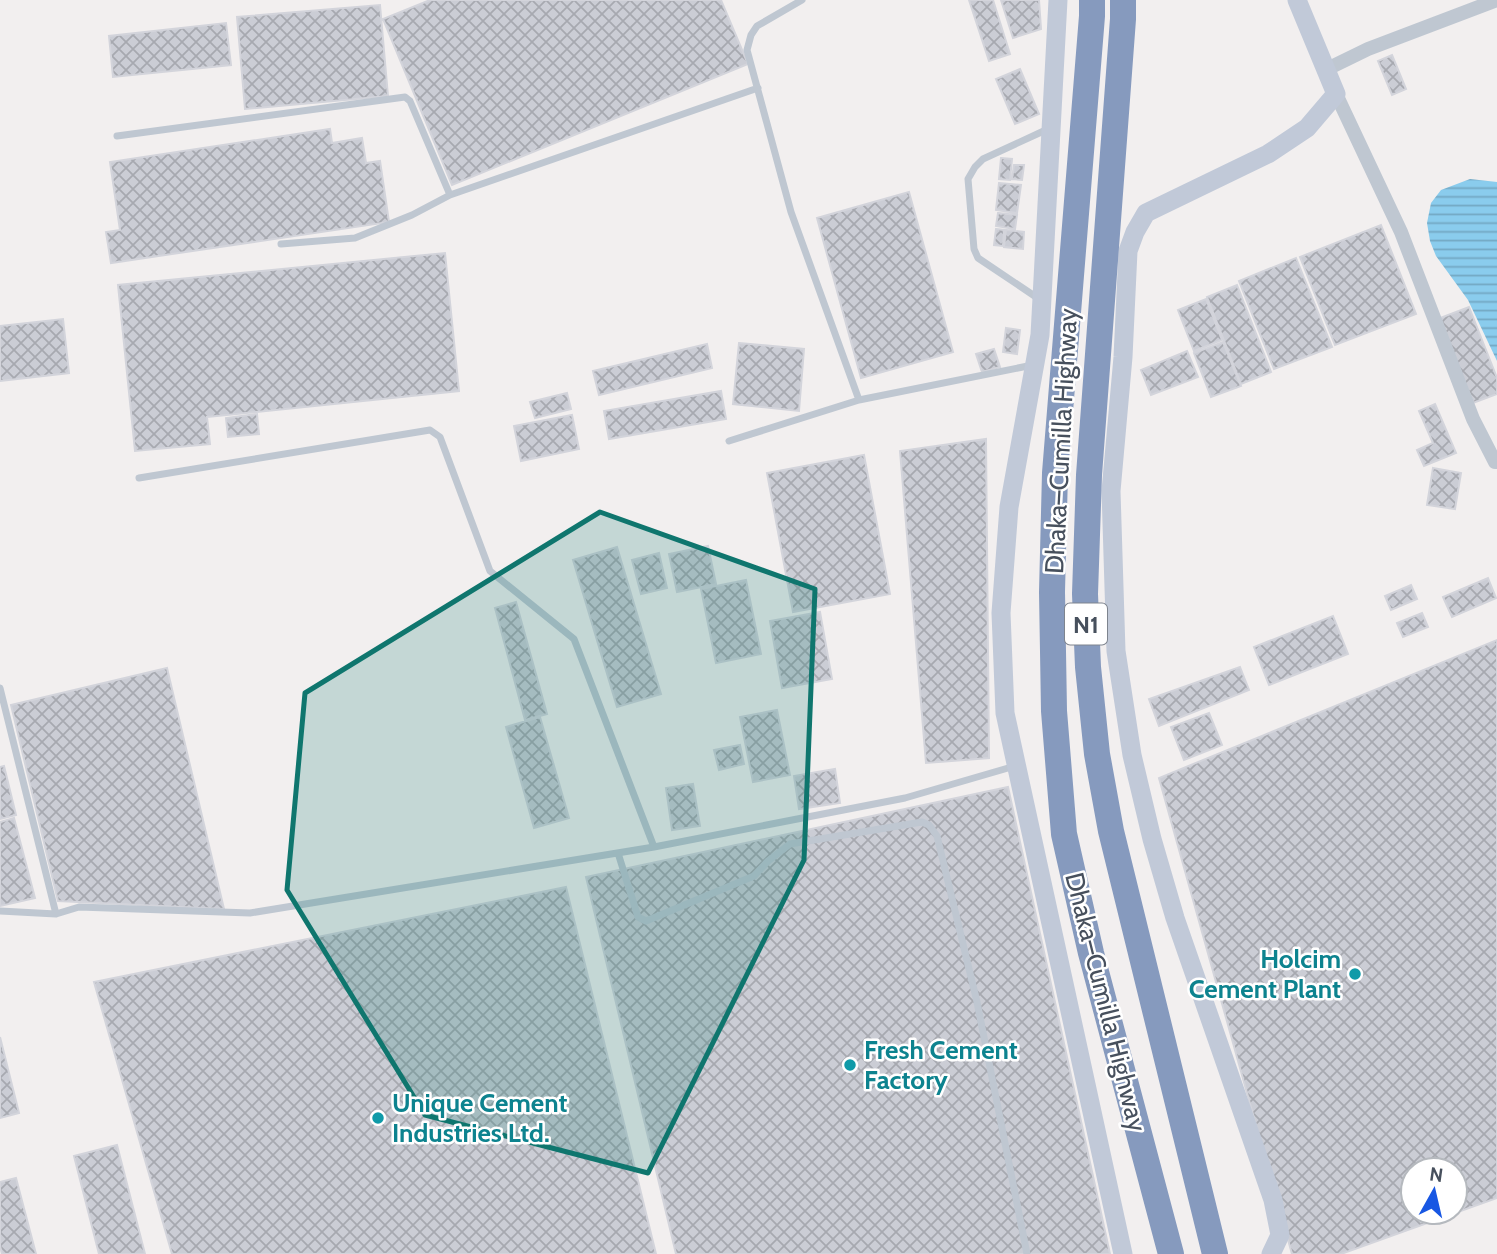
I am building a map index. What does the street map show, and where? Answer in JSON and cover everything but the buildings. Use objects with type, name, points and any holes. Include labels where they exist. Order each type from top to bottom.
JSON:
[{"type":"highway","name":"Dhaka–Cumilla Highway","points":[[1092,0],[1055,473],[1052,592],[1054,710],[1064,834],[1091,953],[1170,1250]]},
{"type":"highway","name":"Dhaka–Cumilla Highway","points":[[1123,0],[1089,475],[1085,594],[1088,667],[1097,754],[1111,831],[1212,1245]]},
{"type":"street","points":[[1058,0],[1040,335],[1009,507],[1001,613],[1005,713],[1123,1254]]},
{"type":"street","points":[[1297,0],[1325,70],[1401,232],[1473,419],[1496,464]]},
{"type":"street","points":[[1325,70],[1368,49],[1497,0]]},
{"type":"street","points":[[1271,1254],[1280,1234],[1273,1200],[1175,918],[1132,755],[1116,651],[1111,491],[1123,357],[1128,251],[1135,232],[1146,213],[1268,154],[1307,128],[1336,94]]},
{"type":"lane","points":[[802,0],[757,26],[747,50],[791,212],[859,400]]},
{"type":"lane","points":[[281,244],[355,238],[412,215],[450,195],[758,88]]},
{"type":"lane","points":[[117,136],[405,97],[410,101],[450,195]]},
{"type":"lane","points":[[1042,302],[978,258],[974,249],[968,179],[983,159],[1052,127]]},
{"type":"lane","points":[[729,441],[859,400],[1035,364]]},
{"type":"lane","points":[[139,478],[430,430],[440,438],[490,571],[574,639],[654,847]]},
{"type":"lane","points":[[0,688],[56,914]]},
{"type":"lane","points":[[0,911],[56,914],[79,908],[250,913],[654,847],[905,798],[1016,766]]},
{"type":"lane","points":[[618,853],[638,917],[646,922],[754,876],[768,860],[790,844],[922,822],[929,825],[937,836],[977,1002],[1027,1254]]},
{"type":"highlighted area","points":[[600,512],[815,589],[804,860],[648,1173],[425,1115],[287,890],[305,693]]},
{"type":"water","points":[[1470,179],[1497,182],[1497,361],[1468,300],[1436,256],[1427,223],[1431,203],[1441,190]]},
{"type":"place","name":"Holcim Cement Plant","points":[[1355,974]]},
{"type":"place","name":"Fresh Cement Factory","points":[[850,1065]]},
{"type":"place","name":"Unique Cement Industries Ltd.","points":[[378,1118]]}]
